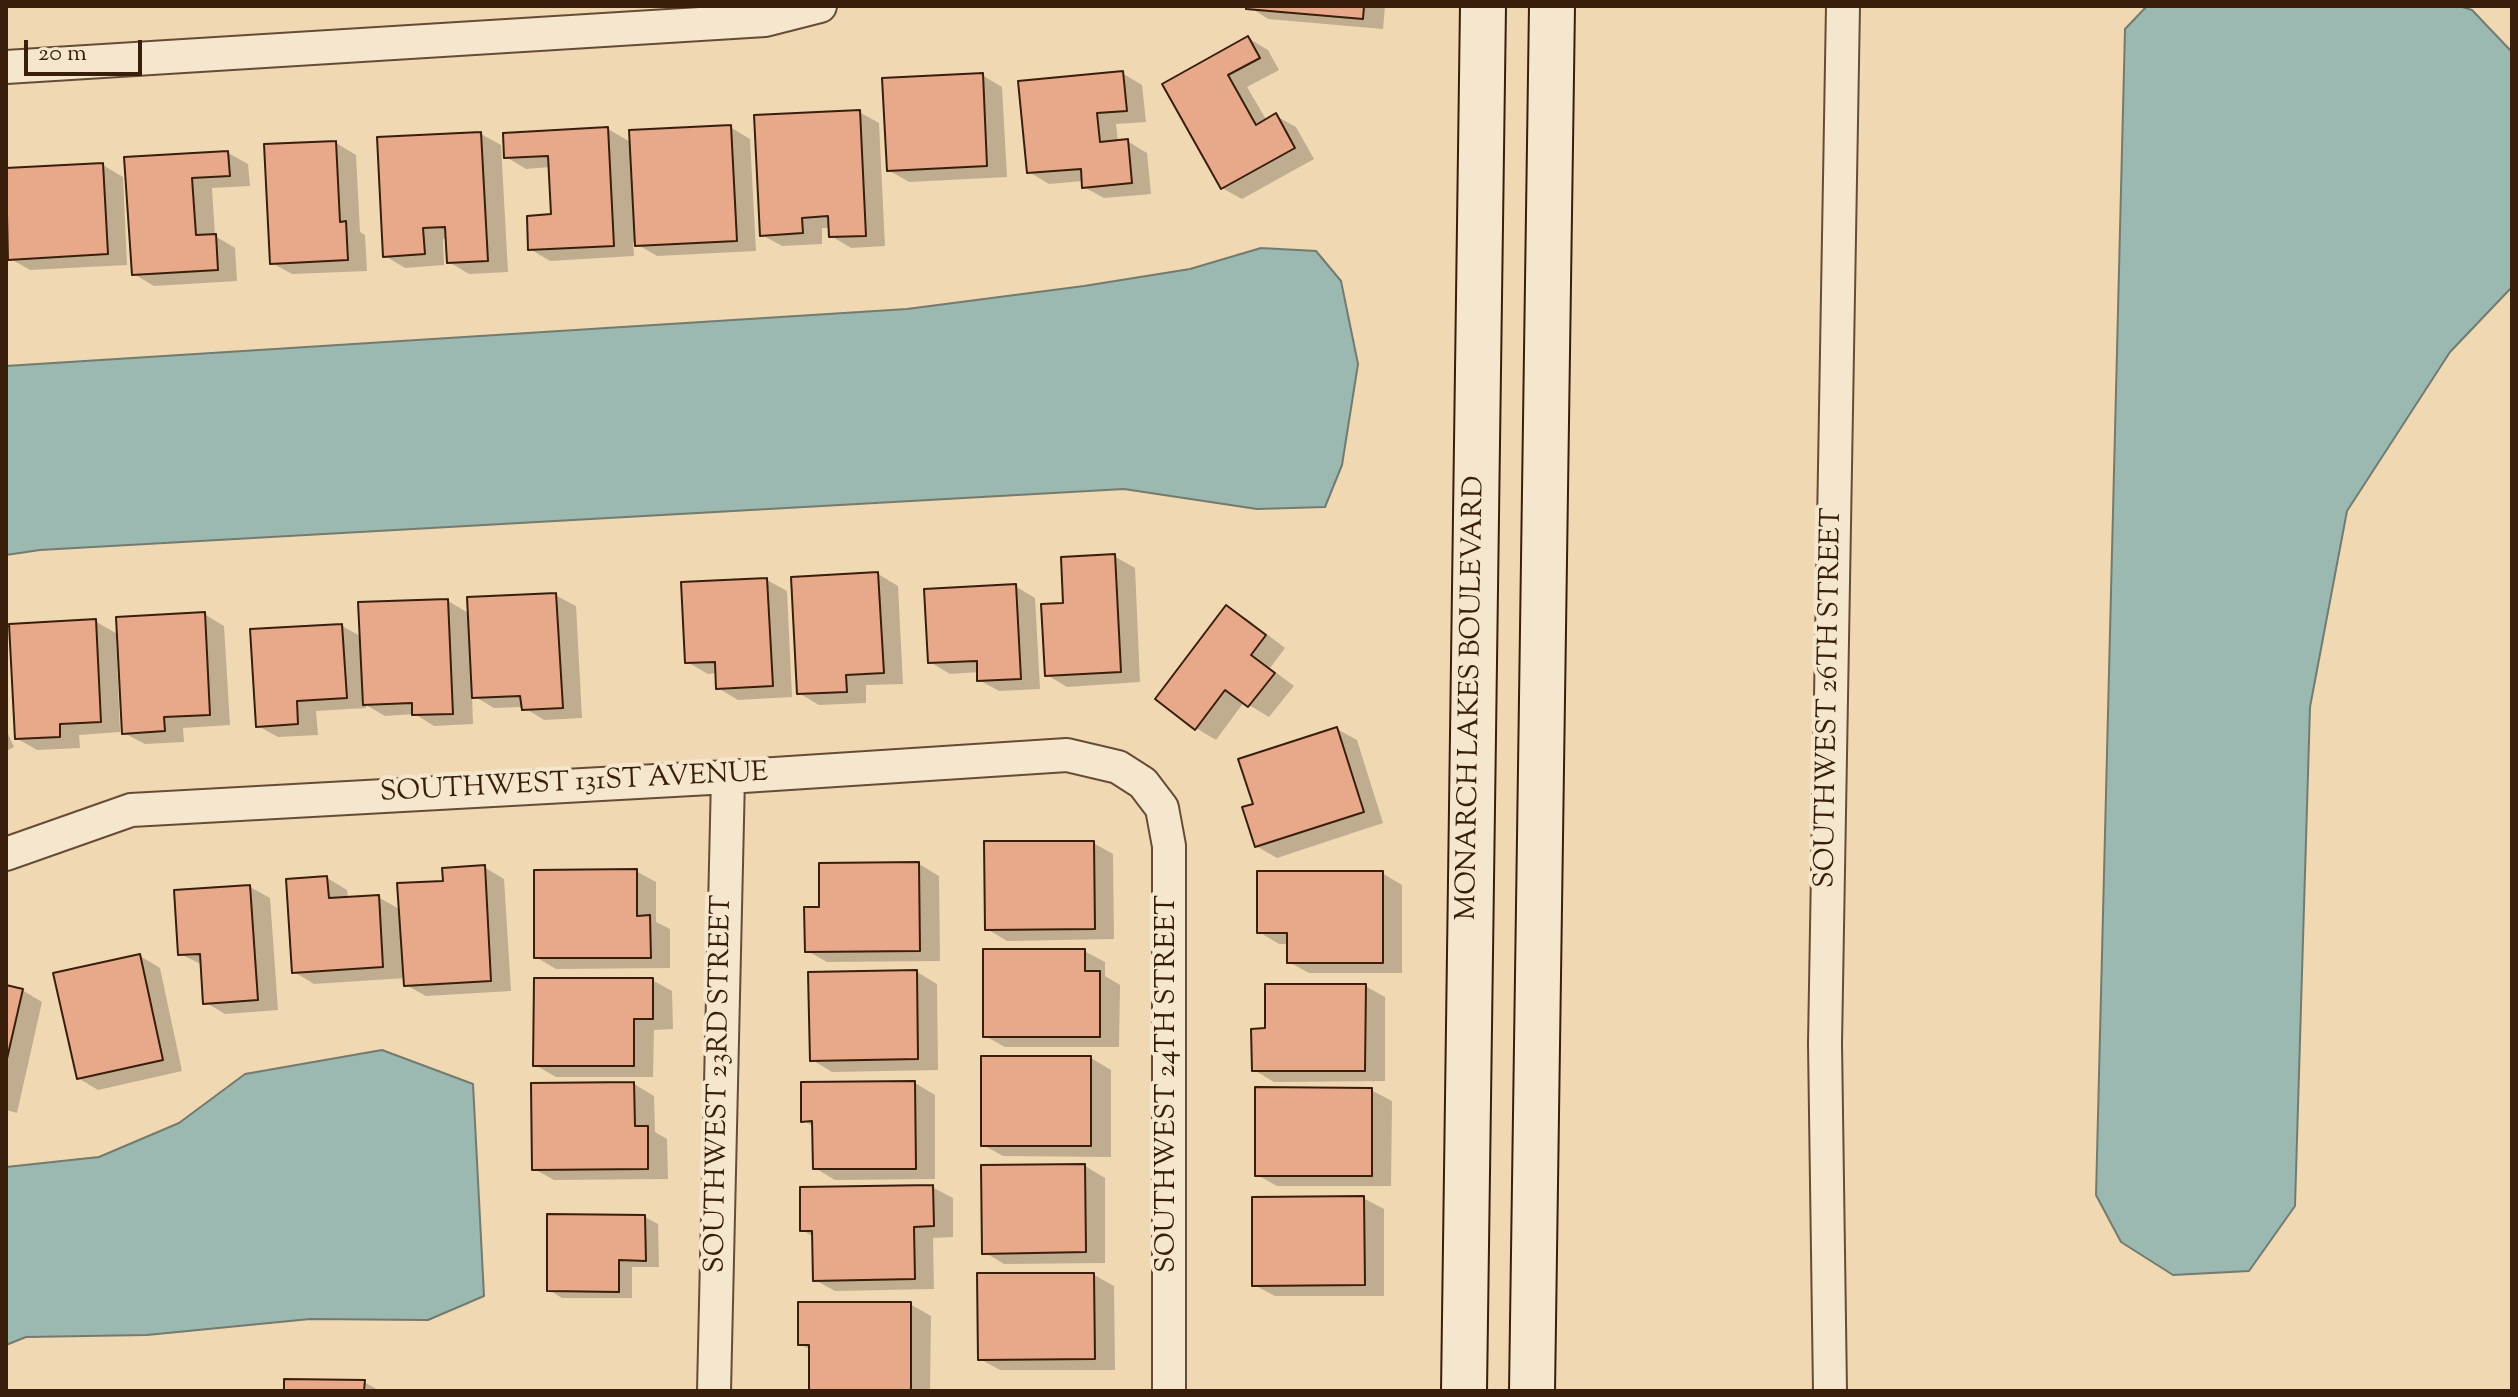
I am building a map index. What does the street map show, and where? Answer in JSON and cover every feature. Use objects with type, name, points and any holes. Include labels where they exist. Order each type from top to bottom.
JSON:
[{"type":"street","points":[[6,67],[765,20],[820,6]]},
{"type":"street","name":"MONARCH LAKES BOULEVARD","points":[[1464,1391],[1483,6]]},
{"type":"street","points":[[1532,1391],[1552,6]]},
{"type":"street","name":"SOUTHWEST 26TH STREET","points":[[1830,1391],[1825,1043],[1843,6]]},
{"type":"street","name":"SOUTHWEST 131ST AVENUE","points":[[6,854],[131,810],[1067,755],[1118,767],[1143,783]]},
{"type":"street","name":"SOUTHWEST 23RD STREET","points":[[714,1391],[728,777]]},
{"type":"street","name":"SOUTHWEST 24TH STREET","points":[[1143,783],[1162,808],[1169,846],[1169,1391]]},
{"type":"water","points":[[2147,6],[2459,6],[2472,10],[2512,52],[2512,287],[2450,352],[2347,511],[2310,707],[2295,1206],[2249,1271],[2173,1275],[2121,1242],[2096,1195],[2125,29]]},
{"type":"water","points":[[1261,248],[1316,251],[1341,281],[1358,364],[1342,465],[1325,507],[1257,509],[1124,489],[40,550],[6,555],[6,366],[907,309],[1190,269]]},
{"type":"water","points":[[382,1050],[473,1084],[484,1296],[428,1320],[310,1319],[147,1335],[26,1337],[6,1345],[6,1167],[99,1157],[179,1123],[245,1074]]},
{"type":"building","points":[[1246,6],[1364,6],[1363,19],[1246,9]]},
{"type":"building","points":[[1248,36],[1260,58],[1228,75],[1256,125],[1276,113],[1295,148],[1221,189],[1162,84]]},
{"type":"building","points":[[1123,71],[1127,111],[1097,113],[1100,142],[1128,139],[1132,183],[1082,188],[1081,169],[1027,173],[1018,81]]},
{"type":"building","points":[[983,73],[987,166],[887,171],[882,78]]},
{"type":"building","points":[[860,110],[866,236],[829,237],[828,216],[802,218],[803,233],[760,236],[754,115]]},
{"type":"building","points":[[731,125],[737,241],[635,246],[629,130]]},
{"type":"building","points":[[608,127],[614,246],[528,250],[527,216],[551,214],[548,156],[504,158],[503,133]]},
{"type":"building","points":[[481,132],[488,261],[447,263],[445,227],[423,228],[425,254],[383,257],[377,137]]},
{"type":"building","points":[[336,141],[340,222],[346,221],[348,260],[270,264],[264,144]]},
{"type":"building","points":[[228,151],[230,176],[192,178],[196,235],[216,234],[218,270],[132,275],[124,157]]},
{"type":"building","points":[[103,163],[108,254],[8,260],[6,168]]},
{"type":"building","points":[[1115,554],[1121,672],[1045,676],[1041,604],[1063,603],[1061,557]]},
{"type":"building","points":[[878,572],[884,673],[846,675],[847,692],[797,694],[791,577]]},
{"type":"building","points":[[767,578],[773,686],[716,689],[715,662],[685,663],[681,582]]},
{"type":"building","points":[[1016,584],[1021,679],[977,681],[977,661],[928,663],[924,589]]},
{"type":"building","points":[[556,593],[563,708],[522,710],[520,696],[472,698],[467,597]]},
{"type":"building","points":[[448,599],[453,714],[412,715],[412,703],[363,705],[358,602]]},
{"type":"building","points":[[1226,605],[1266,635],[1251,655],[1275,673],[1248,707],[1225,690],[1195,730],[1155,699]]},
{"type":"building","points":[[205,612],[210,715],[164,717],[165,731],[122,734],[116,617]]},
{"type":"building","points":[[96,619],[101,722],[60,724],[60,737],[15,739],[9,624]]},
{"type":"building","points":[[342,624],[347,698],[297,701],[298,724],[256,727],[250,629]]},
{"type":"building","points":[[1337,727],[1364,812],[1255,847],[1242,807],[1253,804],[1238,759]]},
{"type":"building","points":[[984,841],[1094,841],[1095,929],[985,930]]},
{"type":"building","points":[[919,862],[920,951],[805,952],[804,907],[819,907],[819,863]]},
{"type":"building","points":[[485,865],[491,981],[404,986],[397,883],[443,881],[442,868]]},
{"type":"building","points":[[637,869],[637,916],[650,915],[651,958],[534,958],[534,870]]},
{"type":"building","points":[[1257,871],[1383,871],[1383,963],[1287,963],[1287,933],[1257,933]]},
{"type":"building","points":[[327,876],[329,898],[379,895],[383,967],[292,973],[286,879]]},
{"type":"building","points":[[250,885],[258,1000],[203,1004],[200,954],[178,955],[174,890]]},
{"type":"building","points":[[983,949],[1085,949],[1085,971],[1100,971],[1100,1037],[983,1037]]},
{"type":"building","points":[[140,954],[163,1060],[77,1079],[53,973]]},
{"type":"building","points":[[917,970],[918,1059],[810,1061],[808,972]]},
{"type":"building","points":[[534,978],[653,978],[653,1019],[634,1019],[634,1066],[533,1066]]},
{"type":"building","points":[[1265,984],[1366,984],[1365,1071],[1252,1071],[1251,1029],[1265,1028]]},
{"type":"building","points":[[6,985],[23,989],[6,1063]]},
{"type":"building","points":[[981,1056],[1091,1056],[1091,1146],[981,1146]]},
{"type":"building","points":[[915,1081],[916,1169],[813,1169],[812,1121],[801,1122],[801,1082]]},
{"type":"building","points":[[634,1082],[635,1126],[648,1126],[648,1169],[532,1170],[531,1083]]},
{"type":"building","points":[[1255,1087],[1372,1088],[1372,1176],[1255,1176]]},
{"type":"building","points":[[1085,1164],[1086,1252],[982,1254],[981,1165]]},
{"type":"building","points":[[933,1185],[934,1226],[914,1227],[915,1279],[813,1281],[812,1231],[800,1231],[800,1187]]},
{"type":"building","points":[[1364,1196],[1365,1285],[1252,1286],[1252,1197]]},
{"type":"building","points":[[547,1214],[645,1215],[646,1261],[619,1260],[619,1292],[547,1291]]},
{"type":"building","points":[[977,1273],[1094,1273],[1095,1359],[978,1360]]},
{"type":"building","points":[[798,1302],[911,1302],[911,1391],[809,1391],[809,1345],[798,1345]]},
{"type":"building","points":[[284,1379],[365,1380],[364,1391],[284,1391]]}]
